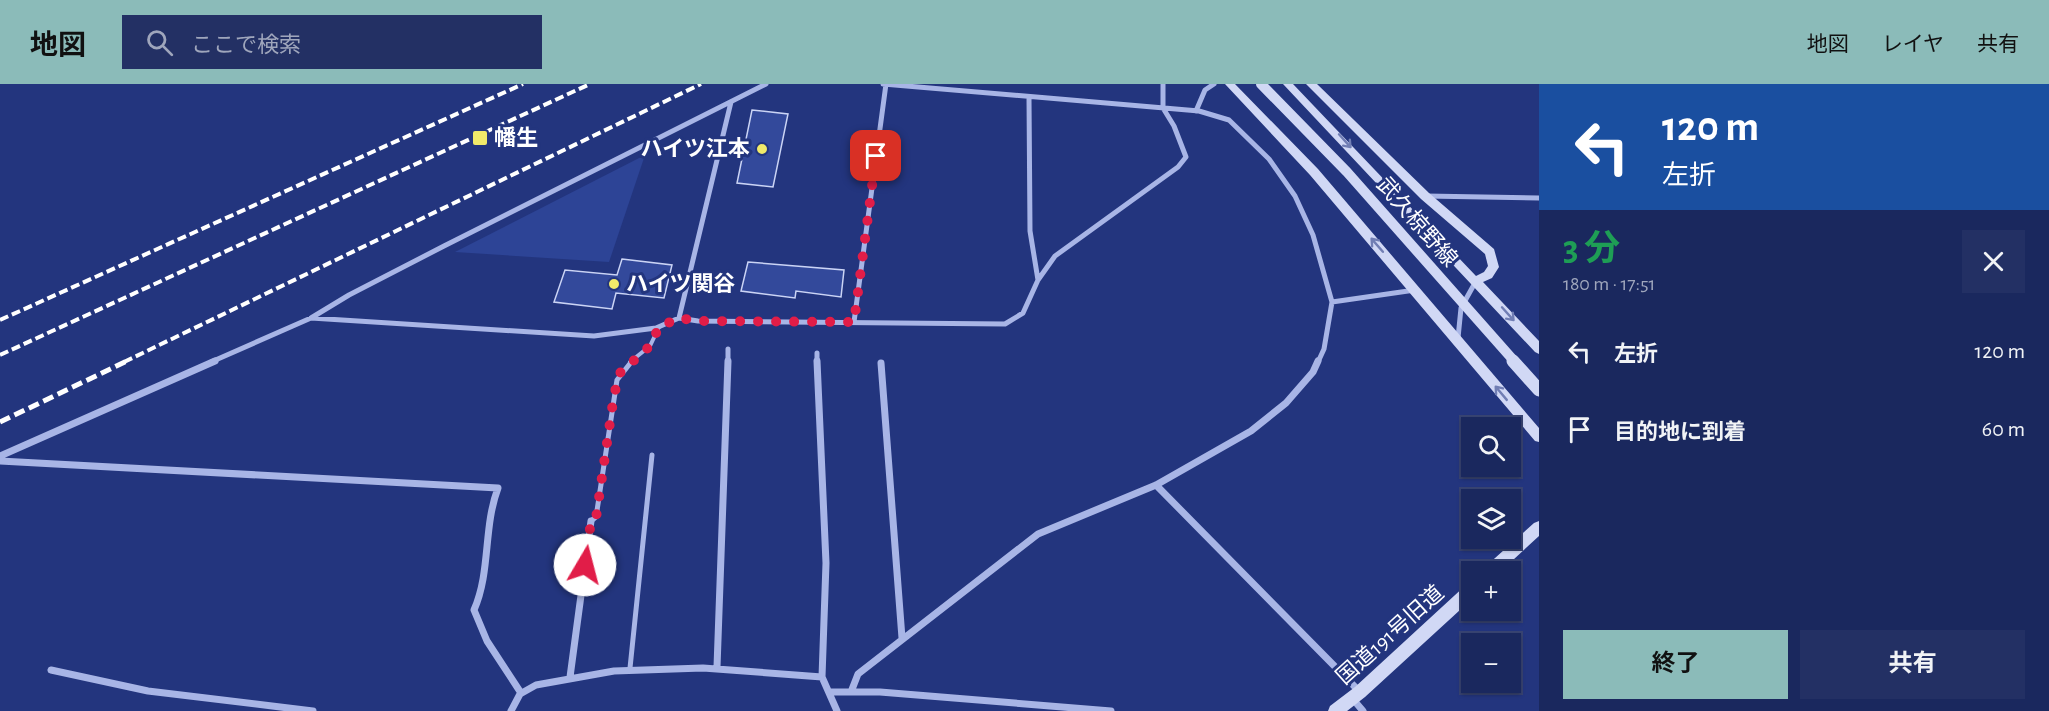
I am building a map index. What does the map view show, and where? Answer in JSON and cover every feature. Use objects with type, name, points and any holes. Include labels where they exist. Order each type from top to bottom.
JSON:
[{"type":"main road","points":[[1230,84],[1314,172],[1539,437]]},
{"type":"main road","name":"武久椋野線","points":[[1260,84],[1347,172],[1539,390]]},
{"type":"main road","points":[[1288,84],[1477,280],[1539,349]]},
{"type":"main road","points":[[1311,84],[1425,196],[1490,252],[1494,267],[1488,275],[1477,280]]},
{"type":"main road","points":[[1502,561],[1539,526]]},
{"type":"main road","name":"国道191号旧道","points":[[1335,711],[1461,599]]},
{"type":"street","points":[[0,456],[311,318],[402,268],[766,84]]},
{"type":"street","points":[[851,692],[858,674],[1038,534],[1156,485],[1251,431],[1286,403],[1313,372],[1320,357],[1332,302],[1313,235],[1295,196],[1269,159],[1229,120],[1196,111],[884,84],[854,322]]},
{"type":"street","points":[[311,318],[594,336],[659,327],[679,318],[698,321],[1005,324],[1023,313],[1038,280],[1055,256],[1178,167],[1186,157],[1174,126],[1163,108],[1163,84]]},
{"type":"street","points":[[1196,111],[1205,90],[1214,84]]},
{"type":"street","points":[[1029,98],[1029,231],[1038,280]]},
{"type":"street","points":[[679,318],[731,102]]},
{"type":"street","points":[[1425,196],[1539,198]]},
{"type":"street","points":[[1458,341],[1456,329],[1465,295],[1477,280]]},
{"type":"street","points":[[1332,302],[1415,290]]},
{"type":"street","points":[[717,667],[728,349]]},
{"type":"street","points":[[817,353],[826,563],[822,677],[837,711]]},
{"type":"street","points":[[880,363],[902,638]]},
{"type":"street","points":[[0,461],[498,488],[491,507],[483,590],[474,610],[487,641],[520,693]]},
{"type":"street","points":[[1156,485],[1356,694],[1363,711]]},
{"type":"street","points":[[570,677],[591,521]]},
{"type":"street","points":[[511,711],[520,693],[541,683],[630,668],[717,667],[822,677]]},
{"type":"street","points":[[51,670],[105,684],[193,699],[314,711]]},
{"type":"street","points":[[829,692],[1111,711]]},
{"type":"lane","points":[[591,521],[596,518],[617,380],[627,365],[650,346],[659,327]]},
{"type":"lane","points":[[630,668],[651,455]]},
{"type":"shaded area","points":[[645,155],[609,262],[455,252]]},
{"type":"building","name":"ハイツ江本","points":[[752,110],[788,114],[773,187],[737,183]]},
{"type":"building","name":"ハイツ関谷","points":[[622,259],[672,265],[664,298],[616,293],[612,309],[554,302],[565,270],[617,275]]},
{"type":"building","points":[[748,262],[844,270],[841,297],[796,291],[795,298],[741,291]]},
{"type":"railway","points":[[0,320],[523,84]]},
{"type":"railway","points":[[0,355],[590,84]]},
{"type":"railway","points":[[124,362],[701,84]]},
{"type":"railway","points":[[0,422],[127,361]]},
{"type":"place","name":"幡生","points":[[480,138]]},
{"type":"place","name":"ハイツ江本","points":[[762,149]]},
{"type":"place","name":"ハイツ関谷","points":[[614,284]]},
{"type":"route","points":[[585,565],[591,521],[596,518],[614,395],[620,373],[650,346],[659,327],[679,318],[698,321],[854,322],[876,156]]}]
